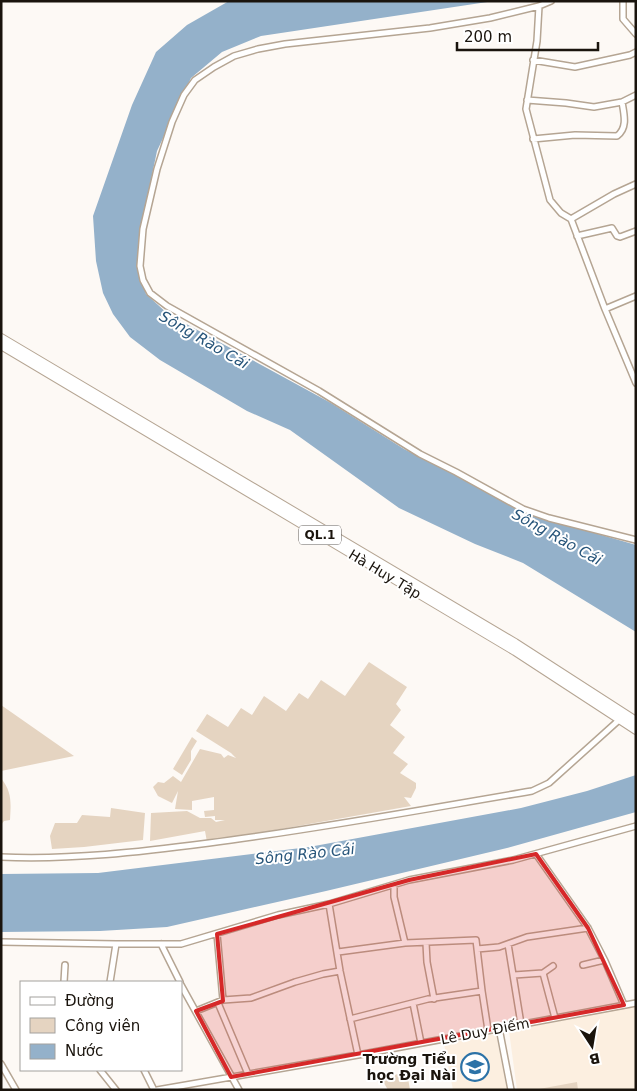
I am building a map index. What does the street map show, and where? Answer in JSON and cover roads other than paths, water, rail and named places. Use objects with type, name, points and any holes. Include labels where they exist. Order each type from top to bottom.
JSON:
[{"type":"main road","name":"Hà Huy Tập","points":[[1,338],[515,643],[636,721]]},
{"type":"main road","name":"Hà Huy Tập","points":[[1,345],[515,651],[636,730]]},
{"type":"street","points":[[551,1],[490,18],[430,28],[265,47],[234,56],[202,74],[184,95],[164,146],[143,229],[140,266],[146,288],[167,306],[319,391],[420,454],[532,513],[635,538]]},
{"type":"street","points":[[623,1],[623,20],[636,34]]},
{"type":"street","points":[[538,6],[537,41],[526,109],[533,139],[550,200],[561,213],[571,219],[605,309],[636,383]]},
{"type":"street","points":[[534,60],[575,67],[636,52]]},
{"type":"street","points":[[527,100],[588,107],[622,102],[636,95]]},
{"type":"street","points":[[533,139],[575,135],[617,136],[622,132],[625,125],[622,102]]},
{"type":"street","points":[[571,219],[614,194],[636,184]]},
{"type":"street","points":[[577,236],[612,228],[618,236],[636,231]]},
{"type":"street","points":[[605,309],[636,296]]},
{"type":"street","points":[[629,367],[636,364]]},
{"type":"street","points":[[1,857],[72,858],[183,846],[332,825],[532,791],[549,783],[620,720]]},
{"type":"street","points":[[1,942],[162,944],[188,942],[278,915],[329,904],[409,880],[466,870],[536,854],[636,826]]},
{"type":"street","points":[[536,854],[588,928],[624,1005]]},
{"type":"street","points":[[394,885],[394,897],[405,943]]},
{"type":"street","points":[[329,904],[340,971],[358,1055]]},
{"type":"street","points":[[477,949],[508,944],[527,938],[588,928]]},
{"type":"street","points":[[217,934],[221,1002],[248,1074]]},
{"type":"street","points":[[338,952],[405,943],[476,940],[488,1030]]},
{"type":"street","points":[[426,943],[426,956],[434,999]]},
{"type":"street","points":[[110,981],[116,944]]},
{"type":"street","points":[[162,944],[180,981]]},
{"type":"street","points":[[508,944],[522,1024]]},
{"type":"street","points":[[583,965],[604,960]]},
{"type":"street","points":[[64,981],[65,965]]},
{"type":"street","points":[[514,975],[543,973],[553,966]]},
{"type":"street","points":[[196,1011],[221,1002],[250,998],[296,982],[340,971]]},
{"type":"street","points":[[543,973],[555,1018]]},
{"type":"street","points":[[182,986],[239,1090]]},
{"type":"street","points":[[350,1019],[413,1003],[482,991]]},
{"type":"street","points":[[413,1003],[421,1043]]},
{"type":"street","name":"Lê Duy Điếm","points":[[156,1090],[358,1055],[636,1003]]},
{"type":"street","points":[[499,1028],[511,1090]]},
{"type":"street","points":[[1,1064],[16,1090]]},
{"type":"street","points":[[101,1071],[116,1090]]},
{"type":"street","points":[[145,1071],[156,1090]]},
{"type":"street","points":[[198,1083],[200,1090]]},
{"type":"water","name":"Sông Rào Cái","points":[[229,1],[494,1],[261,36],[222,52],[191,78],[157,151],[141,228],[137,264],[146,294],[168,314],[331,403],[404,449],[474,484],[519,511],[636,545],[636,632],[523,563],[475,544],[399,508],[290,430],[247,411],[160,360],[130,337],[113,314],[103,293],[96,261],[93,216],[132,105],[156,52],[187,25]]},
{"type":"water","name":"Sông Rào Cái","points":[[636,775],[636,812],[507,848],[167,927],[100,931],[1,932],[1,874],[98,873],[309,847],[521,808],[587,791]]},
{"type":"place","name":"Trường Tiểu học Đại Nài","points":[[475,1067]]}]
